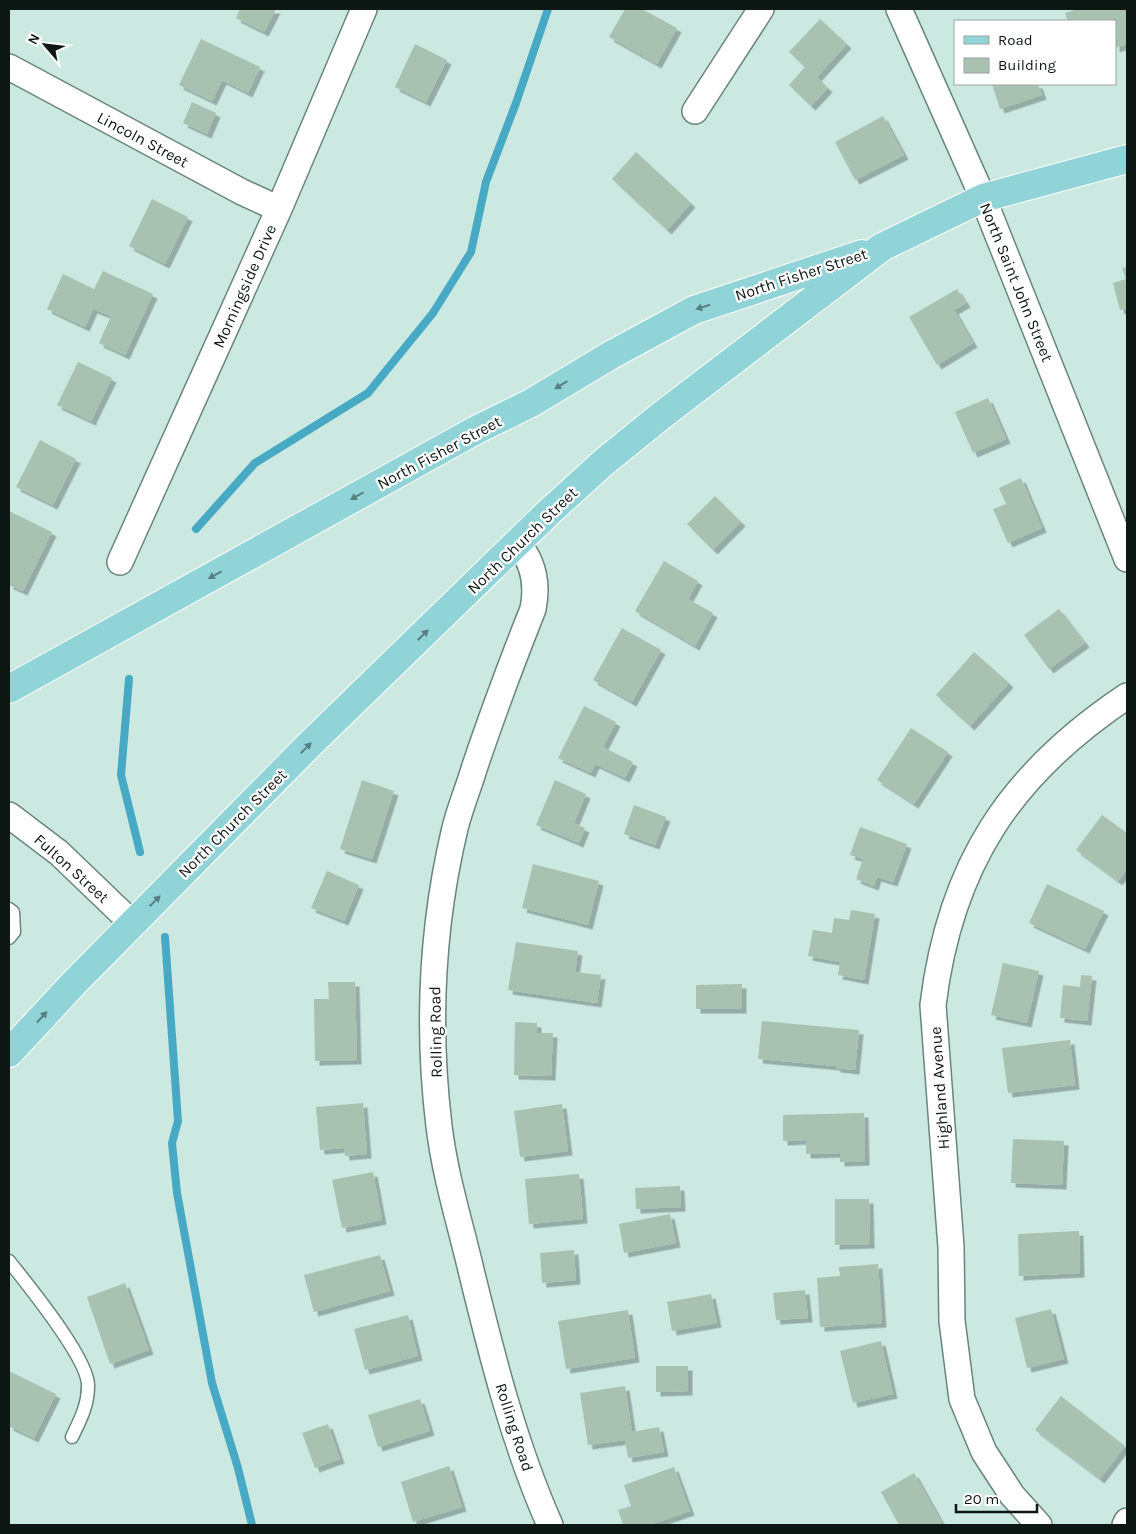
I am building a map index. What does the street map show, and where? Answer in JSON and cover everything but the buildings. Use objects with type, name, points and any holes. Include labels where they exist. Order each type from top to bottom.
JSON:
[{"type":"main road","name":"North Church Street","points":[[9,1053],[73,984],[309,745],[517,543],[604,462],[662,414],[882,247],[983,198],[1127,159]]},
{"type":"main road","name":"North Fisher Street","points":[[9,689],[476,430],[531,403],[611,355],[694,310],[882,247]]},
{"type":"street","name":"Morningside Drive","points":[[120,562],[279,209],[364,9]]},
{"type":"street","points":[[695,111],[761,9]]},
{"type":"street","name":"North Saint John Street","points":[[899,9],[983,198],[1127,559]]},
{"type":"street","name":"Lincoln Street","points":[[9,67],[242,192],[279,209]]},
{"type":"street","name":"Rolling Road","points":[[517,543],[533,569],[536,593],[533,609],[497,700],[455,826],[437,932],[432,1016],[439,1128],[455,1212],[487,1337],[520,1448],[550,1525]]},
{"type":"street","name":"Highland Avenue","points":[[1039,1525],[1012,1495],[984,1452],[962,1399],[952,1321],[951,1247],[933,1005],[938,966],[946,928],[966,874],[984,839],[1018,791],[1057,749],[1102,713],[1127,696]]},
{"type":"street","name":"Fulton Street","points":[[12,821],[59,853],[133,924]]},
{"type":"street","points":[[1125,1525],[1127,1521]]},
{"type":"lane","points":[[9,909],[13,912],[14,932],[9,938]]},
{"type":"lane","points":[[9,1261],[47,1308],[79,1360],[89,1384],[86,1409],[72,1437]]},
{"type":"waterway","points":[[196,529],[255,463],[368,393],[433,313],[471,252],[486,182],[516,103],[548,9]]},
{"type":"waterway","points":[[129,679],[121,775],[140,852]]},
{"type":"waterway","points":[[165,937],[178,1121],[172,1143],[177,1193],[212,1383],[238,1468],[252,1525]]}]
